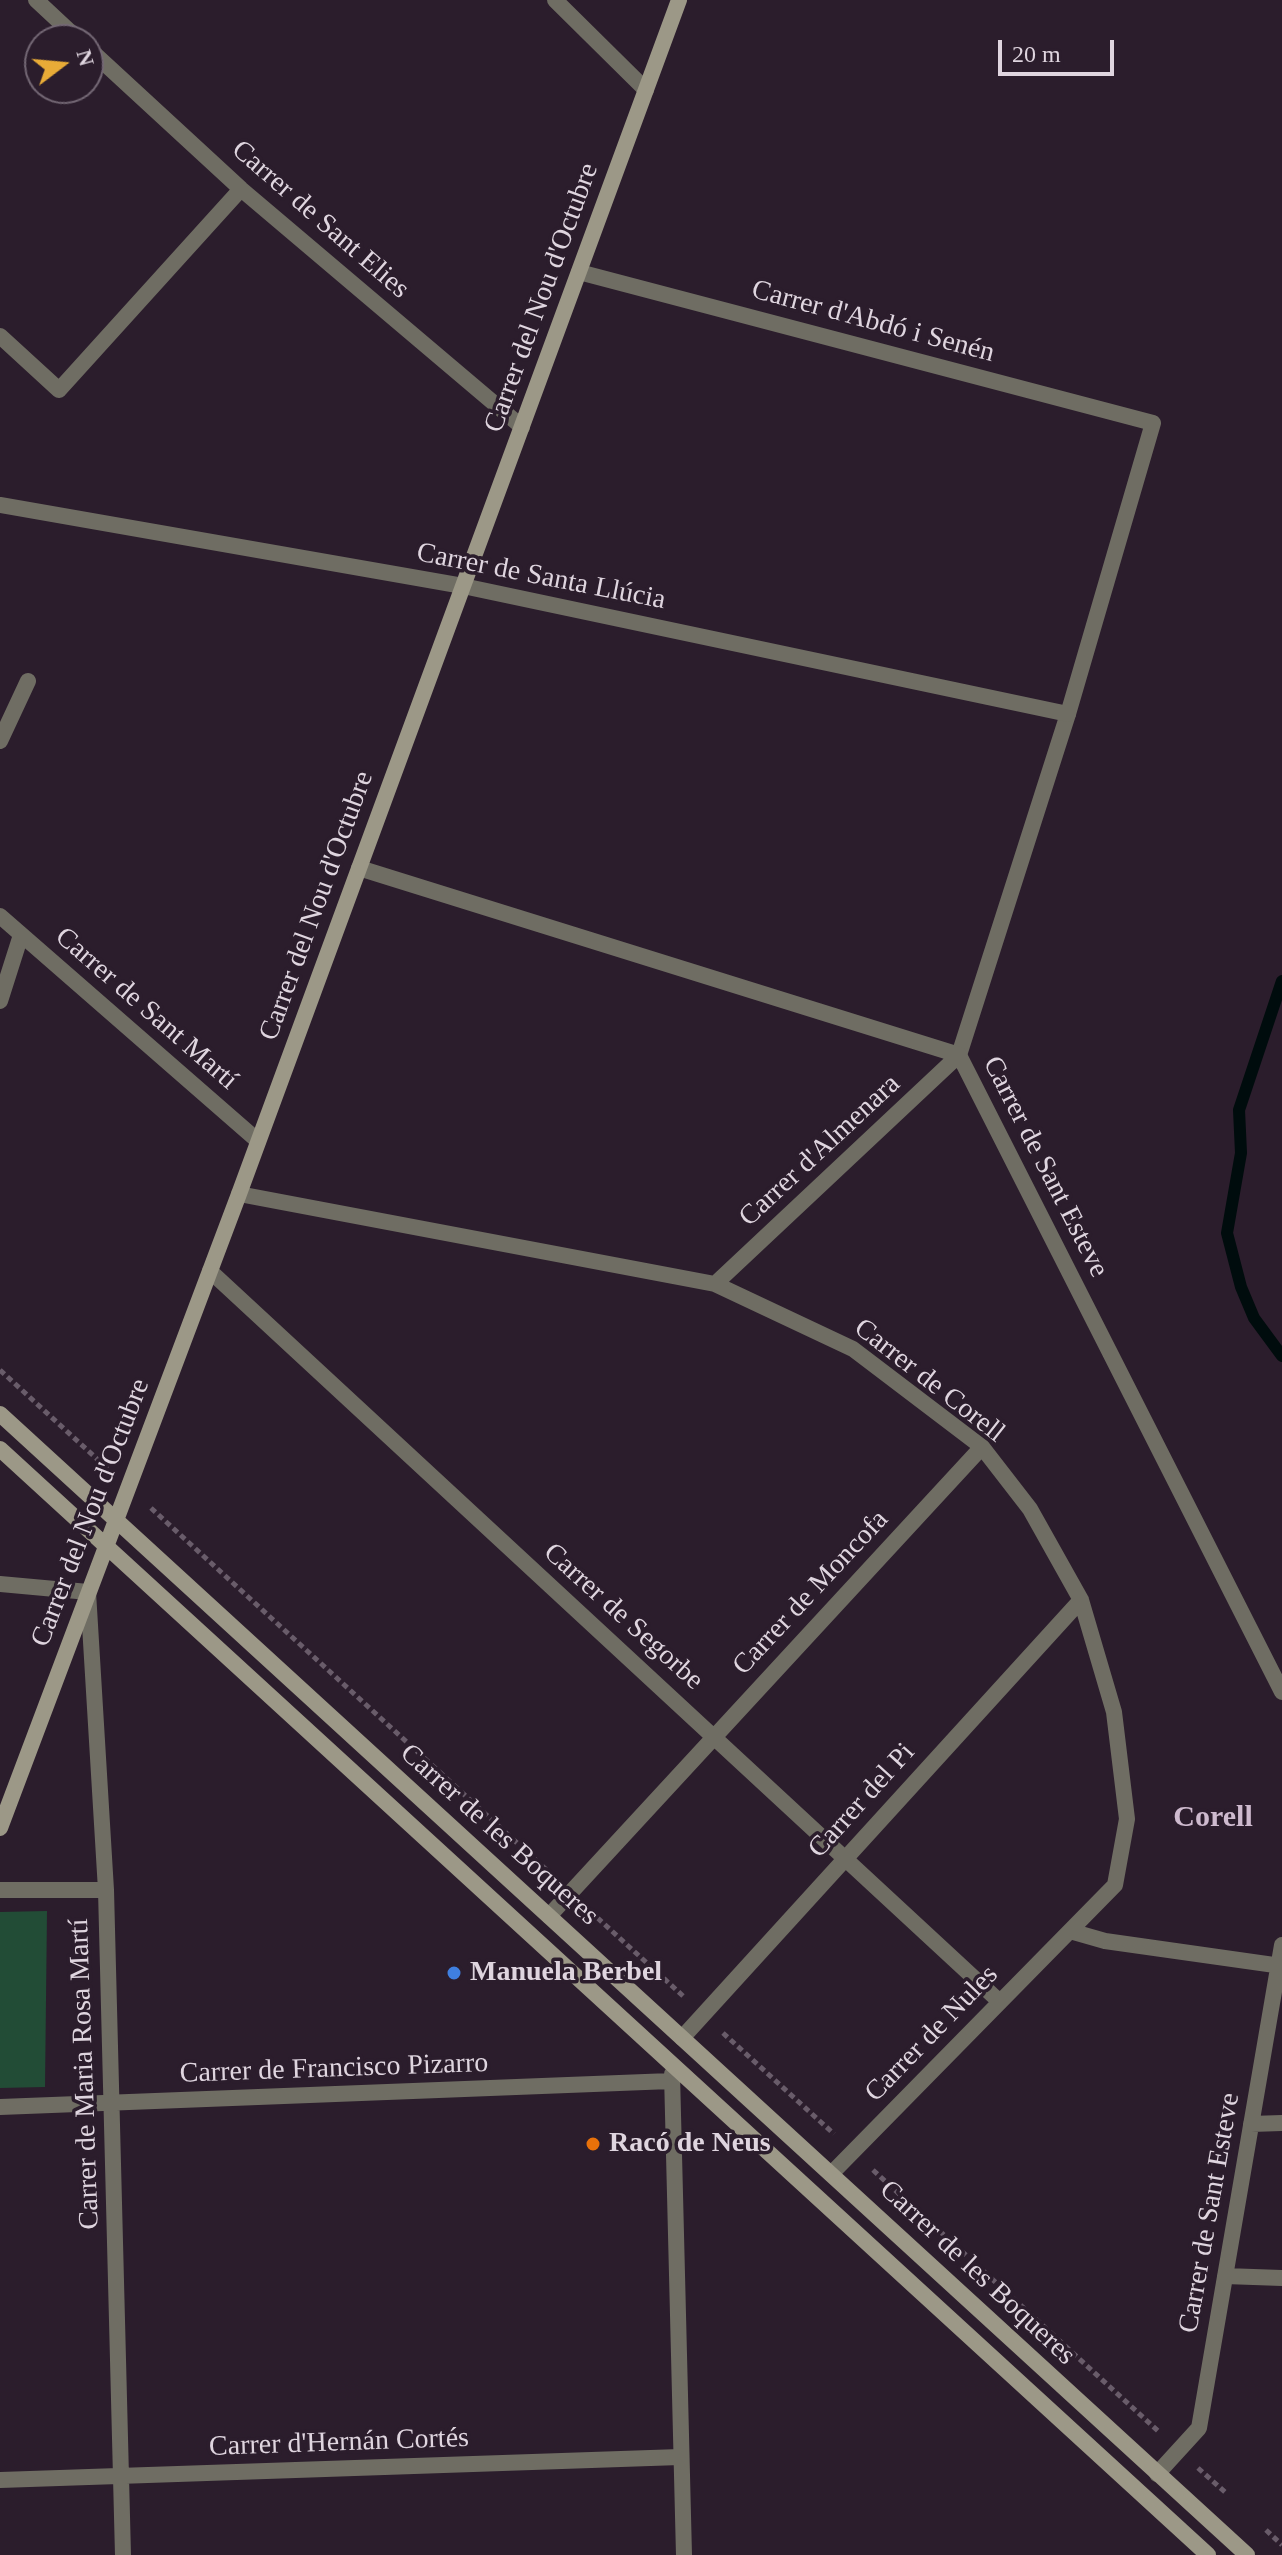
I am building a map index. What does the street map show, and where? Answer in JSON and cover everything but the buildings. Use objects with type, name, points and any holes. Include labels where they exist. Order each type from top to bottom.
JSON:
[{"type":"street","points":[[36,0],[62,24]]},
{"type":"street","points":[[555,0],[646,90]]},
{"type":"street","name":"Carrer del Nou d'Octubre","points":[[0,1828],[239,1194],[679,0]]},
{"type":"street","name":"Carrer de Sant Elies","points":[[104,63],[241,189],[522,427]]},
{"type":"street","points":[[0,336],[59,390],[241,189]]},
{"type":"street","name":"Carrer d'Abdó i Senén","points":[[579,272],[1153,423],[1068,714]]},
{"type":"street","name":"Carrer de Santa Llúcia","points":[[0,505],[463,586],[1068,714]]},
{"type":"street","points":[[0,741],[28,681]]},
{"type":"street","points":[[959,1055],[1068,714]]},
{"type":"street","name":"Carrer de Sant Esteve","points":[[359,868],[959,1055],[1282,1692]]},
{"type":"street","name":"Carrer de Sant Martí","points":[[0,916],[258,1141]]},
{"type":"street","points":[[0,1001],[21,935]]},
{"type":"street","name":"Carrer d'Almenara","points":[[715,1284],[959,1055]]},
{"type":"street","name":"Carrer de Corell","points":[[239,1194],[715,1284],[853,1349],[982,1447],[1030,1509],[1081,1600],[1114,1712],[1127,1819],[1115,1885],[1070,1931]]},
{"type":"street","name":"Carrer de Segorbe","points":[[210,1271],[1000,2002]]},
{"type":"street","name":"Carrer de les Boqueres","points":[[0,1414],[1247,2555]]},
{"type":"street","name":"Carrer de Moncofa","points":[[549,1916],[982,1447]]},
{"type":"street","name":"Carrer de les Boqueres","points":[[0,1449],[672,2073],[1208,2555]]},
{"type":"street","points":[[0,1584],[88,1592]]},
{"type":"street","name":"Carrer de Maria Rosa Martí","points":[[88,1592],[106,1890],[123,2555]]},
{"type":"street","name":"Carrer del Pi","points":[[682,2038],[1081,1600]]},
{"type":"street","points":[[0,1890],[106,1890]]},
{"type":"street","points":[[1070,1931],[1105,1941],[1280,1966]]},
{"type":"street","name":"Carrer de Nules","points":[[831,2174],[1070,1931]]},
{"type":"street","name":"Carrer de Sant Esteve","points":[[1157,2474],[1199,2428],[1282,1945]]},
{"type":"street","points":[[672,2073],[684,2555]]},
{"type":"street","name":"Carrer de Francisco Pizarro","points":[[0,2107],[112,2104],[672,2073]]},
{"type":"street","points":[[1251,2124],[1282,2123]]},
{"type":"street","points":[[1225,2276],[1282,2278]]},
{"type":"street","name":"Carrer d'Hernán Cortés","points":[[0,2480],[680,2457]]},
{"type":"path","points":[[0,1370],[1236,2502]]},
{"type":"path","points":[[1259,2524],[1282,2545]]},
{"type":"green space","points":[[47,1911],[45,2087],[0,2088],[0,1912]]},
{"type":"waterway","points":[[1282,981],[1239,1110],[1241,1153],[1227,1233],[1241,1287],[1254,1318],[1282,1356]]},
{"type":"place","name":"Manuela Berbel","points":[[454,1973]]},
{"type":"place","name":"Racó de Neus","points":[[593,2144]]},
{"type":"district","name":"Corell","points":[[1213,1818]]}]
